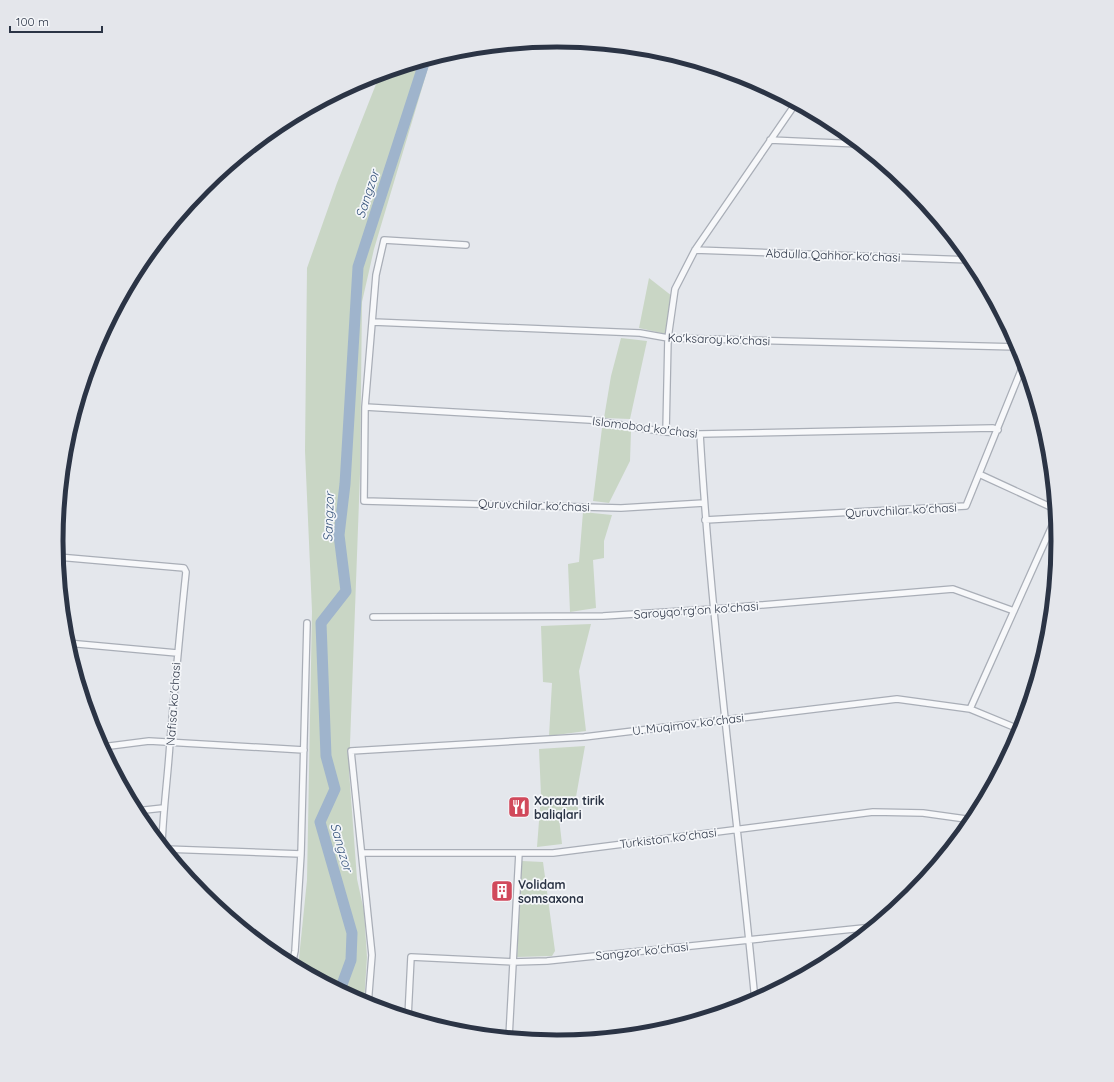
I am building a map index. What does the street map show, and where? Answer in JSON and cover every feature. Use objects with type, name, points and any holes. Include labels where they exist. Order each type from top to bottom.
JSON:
[{"type":"street","points":[[666,432],[668,338],[675,289],[695,250],[793,108]]},
{"type":"street","points":[[770,140],[850,144]]},
{"type":"street","points":[[365,407],[376,275],[384,240],[466,245]]},
{"type":"street","name":"Abdulla Qahhor ko'chasi","points":[[695,250],[963,260]]},
{"type":"street","name":"Ko'ksaroy ko'chasi","points":[[373,322],[640,333],[668,338],[1011,347]]},
{"type":"street","name":"Quruvchilar ko'chasi","points":[[705,520],[966,506],[1021,371]]},
{"type":"street","name":"Islomobod ko'chasi","points":[[365,407],[590,420],[666,432],[700,434],[992,428],[998,430]]},
{"type":"street","name":"Quruvchilar ko'chasi","points":[[365,407],[364,501],[621,508],[704,503]]},
{"type":"street","points":[[700,434],[705,520],[753,994]]},
{"type":"street","points":[[979,474],[1050,508]]},
{"type":"street","points":[[970,709],[1051,529]]},
{"type":"street","name":"Nafisa ko'chasi","points":[[64,557],[184,568],[186,572],[163,808],[162,838]]},
{"type":"street","name":"Saroyqo'rg'on ko'chasi","points":[[373,618],[603,616],[714,609],[952,589],[1014,611]]},
{"type":"street","points":[[293,959],[301,854],[307,623]]},
{"type":"street","points":[[74,644],[177,652]]},
{"type":"street","name":"U. Muqimov ko'chasi","points":[[362,853],[351,751],[584,737],[897,700],[970,709],[1014,727]]},
{"type":"street","points":[[108,746],[149,741],[304,750]]},
{"type":"street","points":[[143,810],[163,808]]},
{"type":"street","name":"Turkiston ko'chasi","points":[[362,853],[553,853],[872,812],[923,814],[965,819]]},
{"type":"street","points":[[171,849],[301,854]]},
{"type":"street","points":[[362,853],[372,955],[369,997]]},
{"type":"street","points":[[509,1033],[519,853]]},
{"type":"street","name":"Sangzor ko'chasi","points":[[408,1012],[411,957],[513,962],[547,960],[864,928]]},
{"type":"green space","points":[[429,64],[374,249],[362,302],[360,474],[349,771],[357,879],[364,911],[367,957],[364,995],[339,984],[299,962],[307,880],[312,611],[305,451],[307,268],[337,183],[377,81],[398,73]]},
{"type":"green space","points":[[649,278],[672,296],[666,334],[639,328]]},
{"type":"green space","points":[[621,338],[647,341],[630,419],[604,418],[611,376]]},
{"type":"green space","points":[[602,428],[631,431],[630,461],[609,503],[593,501]]},
{"type":"green space","points":[[583,512],[612,515],[604,541],[604,558],[593,560],[596,608],[570,612],[568,564],[579,562]]},
{"type":"green space","points":[[591,624],[579,671],[586,731],[549,736],[552,683],[543,682],[541,626]]},
{"type":"green space","points":[[585,746],[576,797],[579,815],[559,818],[562,844],[537,847],[541,795],[539,749]]},
{"type":"green space","points":[[522,861],[543,862],[555,951],[552,956],[517,957]]},
{"type":"waterway","name":"Sangzor","points":[[342,985],[351,960],[352,933],[320,822],[335,789],[326,756],[321,623],[346,591],[339,535],[345,484],[358,267],[423,66]]},
{"type":"place","name":"Xorazm tirik baliqlari","points":[[519,807]]},
{"type":"place","name":"Volidam somsaxona","points":[[502,891]]}]
